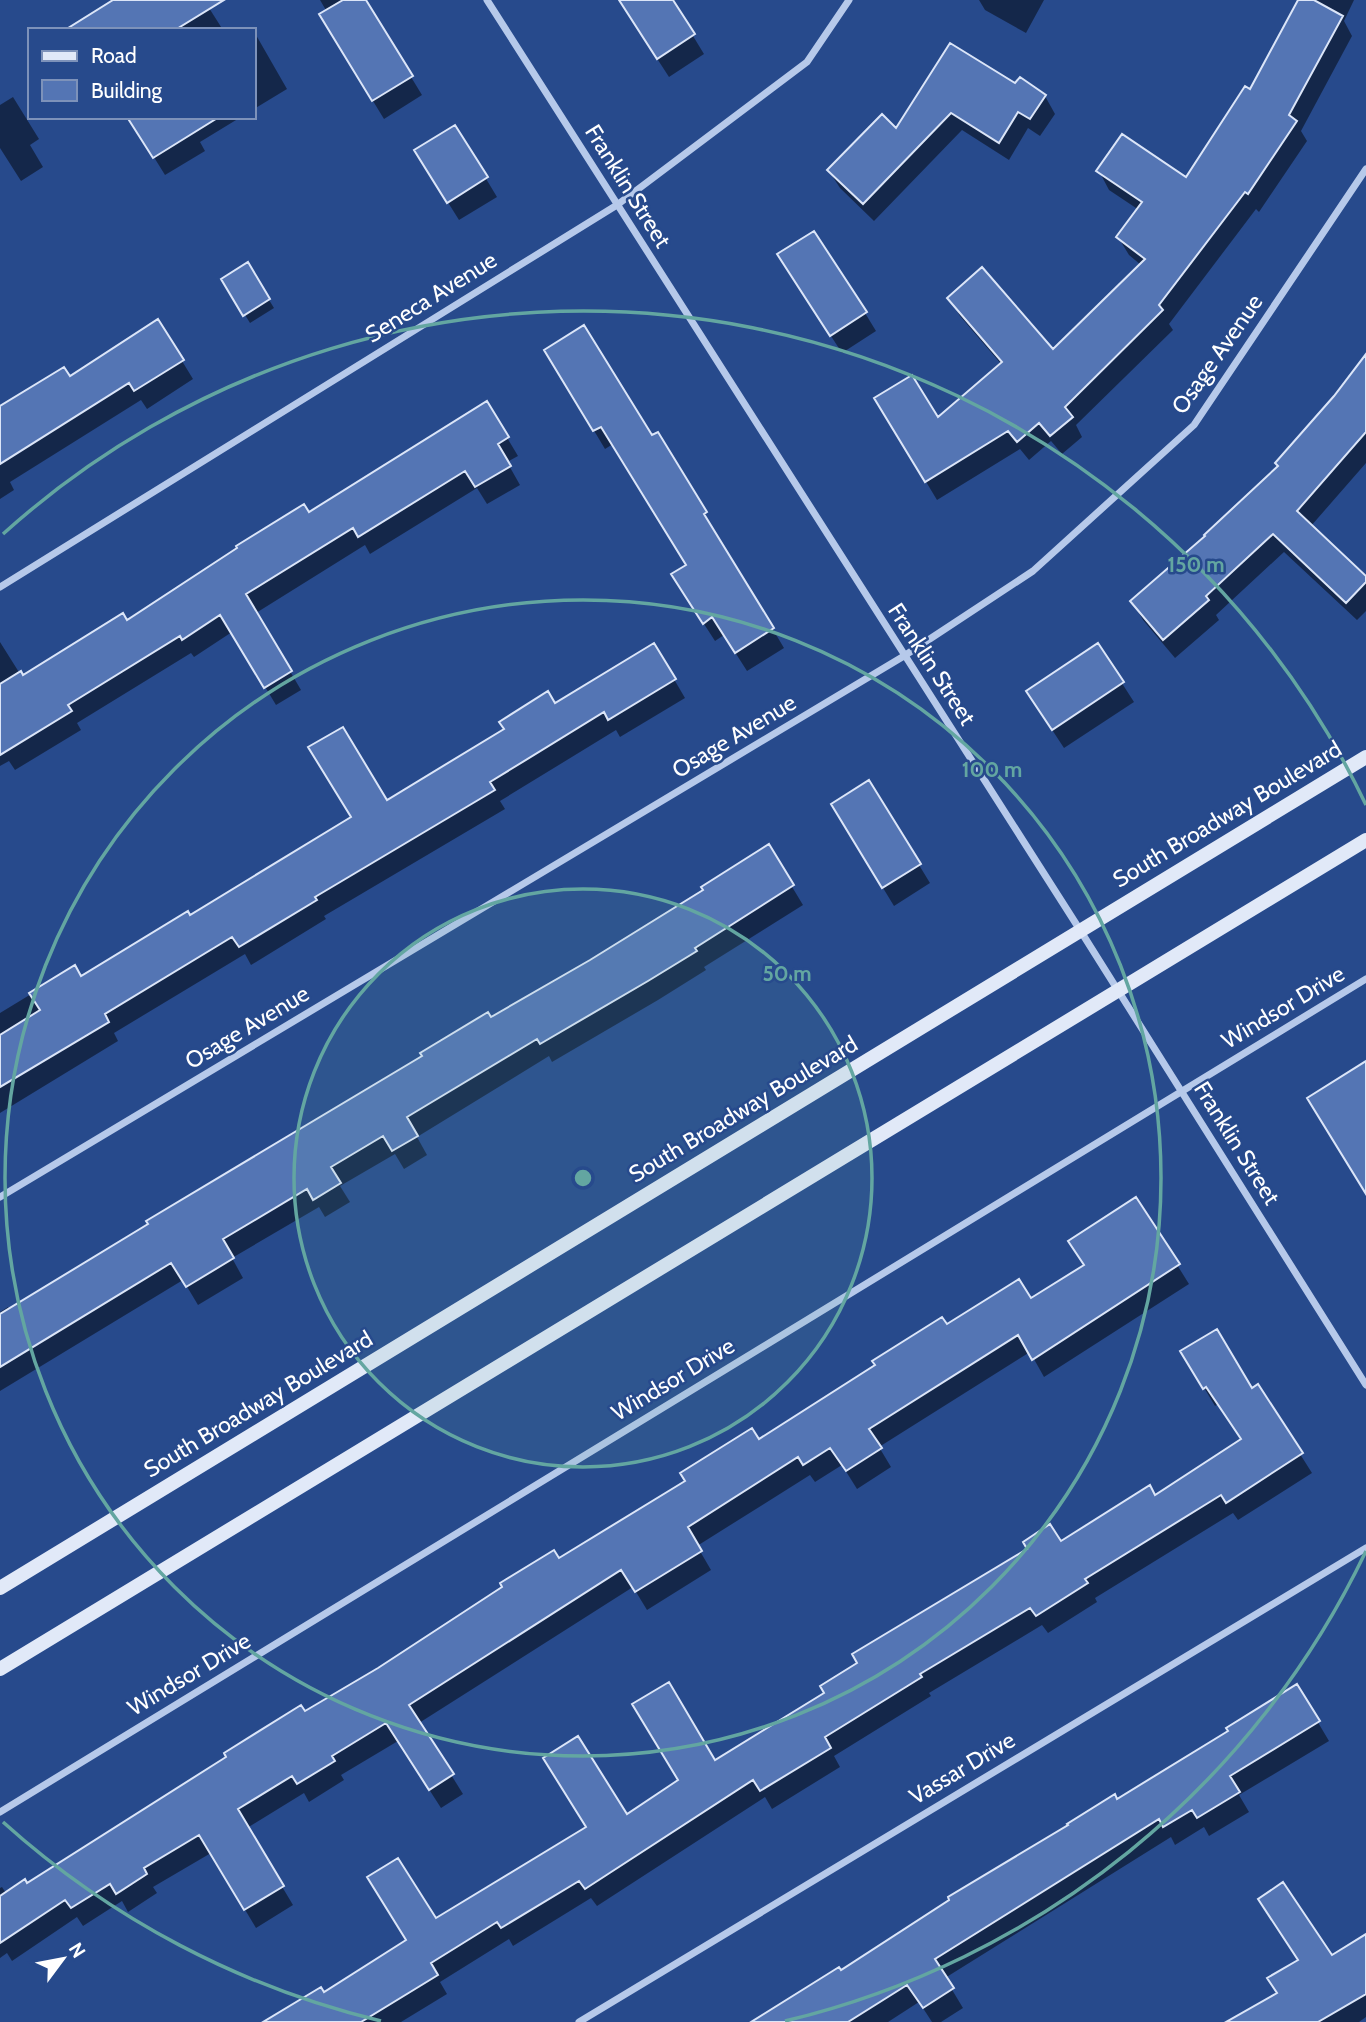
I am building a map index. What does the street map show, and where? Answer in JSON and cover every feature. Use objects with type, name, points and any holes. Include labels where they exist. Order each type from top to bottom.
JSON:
[{"type":"main road","name":"South Broadway Boulevard","points":[[0,1588],[1366,757]]},
{"type":"main road","points":[[0,1669],[1366,841]]},
{"type":"street","name":"Franklin Street","points":[[487,0],[1080,930],[1366,1385]]},
{"type":"street","name":"Seneca Avenue","points":[[0,587],[617,205],[807,62],[849,0]]},
{"type":"street","name":"Osage Avenue","points":[[0,1197],[904,656],[1033,570],[1194,425],[1366,169]]},
{"type":"street","name":"Windsor Drive","points":[[0,1812],[1366,979]]},
{"type":"street","name":"Vassar Drive","points":[[579,2022],[1366,1548]]},
{"type":"building","points":[[113,0],[224,0],[178,28],[68,28]]},
{"type":"building","points":[[343,0],[366,0],[413,76],[372,101],[319,14]]},
{"type":"building","points":[[619,0],[673,0],[695,34],[657,59]]},
{"type":"building","points":[[1298,0],[1314,0],[1343,16],[1289,115],[1297,121],[1248,194],[1245,192],[1159,305],[1163,310],[1065,407],[1073,417],[1050,436],[1039,423],[1017,442],[1008,431],[925,482],[874,398],[912,375],[938,417],[1002,362],[947,298],[982,267],[1053,349],[1145,259],[1116,237],[1142,202],[1096,171],[1122,134],[1186,177],[1245,86],[1250,89]]},
{"type":"building","points":[[950,43],[1015,83],[1020,77],[1046,95],[1030,119],[1018,112],[999,143],[951,113],[863,204],[827,170],[882,114],[896,128]]},
{"type":"building","points":[[128,119],[216,119],[153,158]]},
{"type":"building","points":[[455,125],[488,177],[447,203],[414,150]]},
{"type":"building","points":[[814,231],[867,312],[830,336],[777,254]]},
{"type":"building","points":[[248,262],[270,299],[243,316],[221,279]]},
{"type":"building","points":[[158,319],[184,360],[134,391],[129,383],[0,464],[0,406],[64,367],[70,376]]},
{"type":"building","points":[[584,325],[652,435],[658,432],[707,512],[704,514],[774,628],[735,653],[712,617],[703,624],[671,574],[686,565],[601,427],[593,431],[544,350]]},
{"type":"building","points":[[1366,354],[1366,432],[1297,511],[1366,576],[1366,582],[1346,603],[1273,534],[1206,596],[1209,600],[1163,640],[1130,601],[1205,536],[1278,466],[1275,463],[1334,396]]},
{"type":"building","points":[[487,401],[509,437],[498,444],[511,466],[475,487],[465,471],[358,537],[353,528],[246,594],[292,671],[264,688],[220,615],[182,640],[180,636],[68,705],[72,711],[0,755],[0,684],[21,671],[23,675],[123,613],[127,620],[237,548],[236,546],[304,504],[309,512]]},
{"type":"building","points":[[654,643],[676,679],[608,720],[604,712],[490,782],[495,790],[315,897],[317,900],[239,947],[232,937],[105,1014],[109,1022],[0,1087],[0,1035],[40,1010],[29,993],[75,965],[81,976],[188,911],[190,915],[351,817],[308,747],[343,727],[387,800],[504,729],[499,722],[548,691],[555,703]]},
{"type":"building","points":[[1098,643],[1124,682],[1052,730],[1026,691]]},
{"type":"building","points":[[869,780],[921,864],[882,888],[831,804]]},
{"type":"building","points":[[769,844],[794,885],[695,948],[697,951],[540,1044],[537,1039],[407,1117],[418,1136],[392,1151],[383,1136],[331,1167],[341,1183],[313,1200],[307,1189],[223,1239],[234,1258],[186,1287],[171,1263],[0,1367],[0,1314],[148,1224],[146,1221],[422,1056],[420,1053],[488,1012],[491,1017],[590,960],[703,890],[701,887]]},
{"type":"building","points":[[1366,1061],[1366,1194],[1307,1098]]},
{"type":"building","points":[[1136,1197],[1180,1264],[1032,1360],[1018,1335],[869,1429],[882,1448],[846,1471],[830,1448],[803,1465],[798,1457],[688,1527],[702,1551],[635,1592],[621,1570],[409,1705],[454,1774],[429,1790],[386,1723],[332,1756],[335,1761],[297,1784],[292,1776],[238,1809],[284,1886],[244,1910],[199,1835],[144,1868],[147,1874],[116,1894],[110,1884],[71,1908],[65,1900],[0,1943],[0,1896],[25,1879],[27,1883],[226,1757],[224,1753],[301,1705],[305,1711],[378,1668],[502,1587],[500,1583],[554,1550],[559,1558],[685,1481],[680,1473],[752,1428],[759,1439],[875,1365],[872,1361],[942,1317],[947,1324],[1019,1279],[1031,1298],[1084,1265],[1068,1241]]},
{"type":"building","points":[[1217,1329],[1252,1388],[1258,1384],[1303,1453],[1226,1503],[1221,1495],[1085,1579],[1088,1583],[1036,1616],[1030,1608],[920,1674],[922,1677],[825,1737],[831,1748],[760,1791],[753,1780],[585,1889],[579,1881],[501,1928],[497,1922],[431,1963],[438,1975],[361,2022],[263,2022],[321,1987],[324,1992],[406,1940],[367,1877],[398,1858],[436,1918],[586,1827],[543,1758],[578,1736],[627,1814],[678,1780],[632,1704],[669,1682],[715,1760],[824,1693],[820,1686],[857,1663],[852,1654],[1027,1549],[1023,1542],[1050,1524],[1061,1541],[1150,1485],[1155,1495],[1241,1439],[1206,1387],[1203,1389],[1180,1351]]},
{"type":"building","points":[[1297,1684],[1320,1721],[1230,1776],[1240,1792],[1197,1818],[1192,1810],[1163,1827],[1159,1819],[935,1959],[954,1988],[923,2008],[907,1985],[848,2022],[751,2022],[839,1967],[841,1970],[949,1900],[948,1897],[1115,1794],[1117,1799],[1228,1731],[1226,1728]]},
{"type":"building","points":[[1283,1882],[1332,1955],[1366,1934],[1366,1994],[1318,2022],[1226,2022],[1277,1993],[1267,1978],[1298,1960],[1258,1899]]}]
